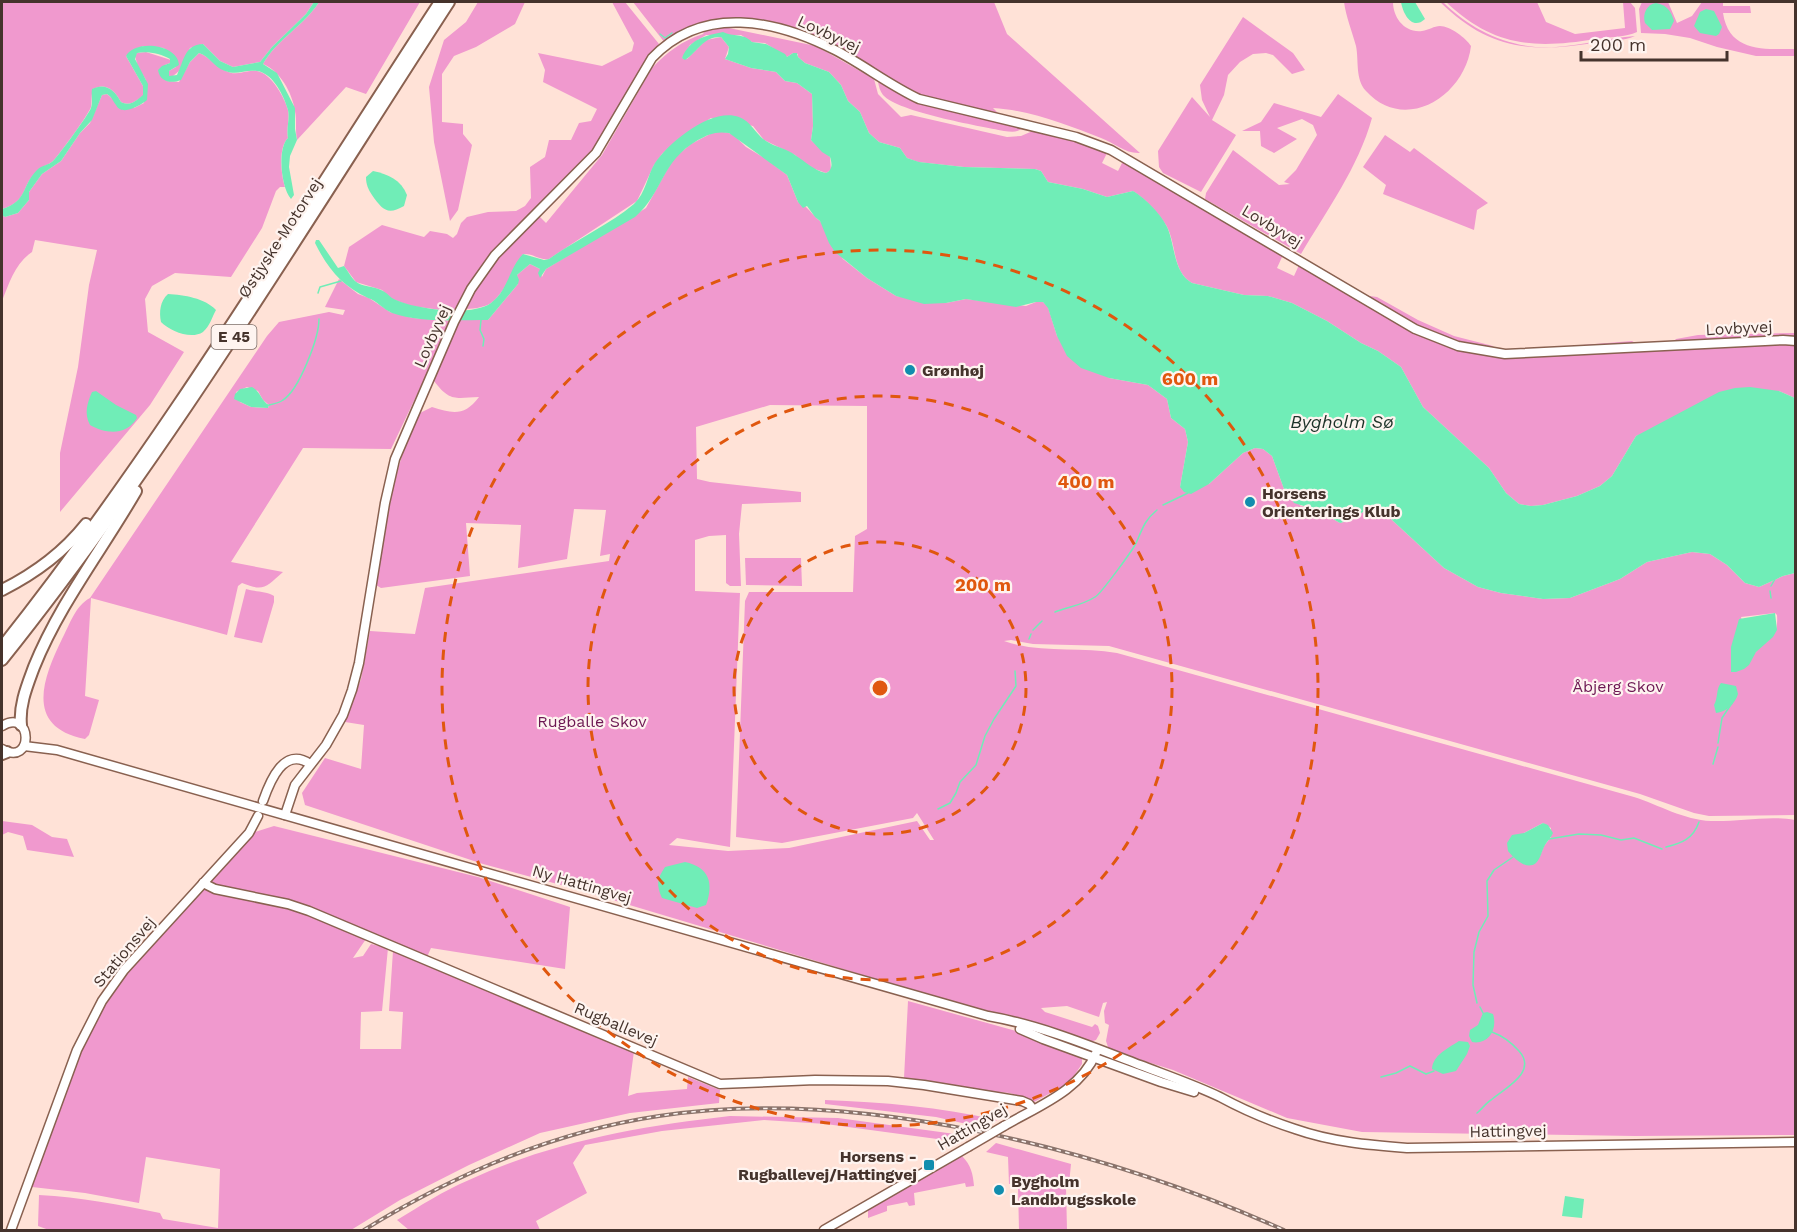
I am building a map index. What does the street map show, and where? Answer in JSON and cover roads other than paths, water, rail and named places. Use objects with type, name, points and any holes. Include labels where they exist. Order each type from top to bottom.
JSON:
[{"type":"highway","name":"Østjyske Motorvej","points":[[2,646],[145,461],[440,2]]},
{"type":"highway","name":"Østjyske Motorvej","points":[[2,660],[44,607],[258,301],[449,2]]},
{"type":"highway","points":[[2,590],[25,579],[56,555],[77,535],[125,475],[145,461]]},
{"type":"highway","points":[[21,725],[21,707],[43,646],[62,607],[134,494],[145,461]]},
{"type":"street","name":"Lovbyvej","points":[[285,815],[295,785],[329,740],[343,715],[352,690],[359,663],[385,503],[395,459],[464,303],[495,255],[596,153],[640,76],[664,45],[682,35],[710,25],[743,21],[789,32],[818,42],[895,88],[919,99],[1076,137],[1111,150],[1415,329],[1458,346],[1514,354],[1796,341]]},
{"type":"street","points":[[3,724],[12,722],[21,725],[27,736],[24,746],[16,752],[3,752]]},
{"type":"street","name":"Ny Hattingvej","points":[[27,736],[57,750]]},
{"type":"street","name":"Ny Hattingvej","points":[[24,746],[57,750],[988,1016]]},
{"type":"street","points":[[262,801],[269,785],[287,760],[302,759],[310,764]]},
{"type":"street","name":"Stationsvej","points":[[11,1230],[77,1050],[90,1023],[124,970],[249,833],[258,816]]},
{"type":"street","name":"Rugballevej","points":[[203,883],[215,889],[309,910],[720,1084],[815,1080],[888,1081],[1022,1101],[1033,1109]]},
{"type":"street","name":"Hattingvej","points":[[988,1016],[1043,1039],[1102,1054],[1144,1070],[1162,1074],[1286,1126],[1319,1136],[1364,1144],[1407,1148],[1796,1142]]},
{"type":"street","name":"Hattingvej","points":[[824,1230],[1071,1087],[1085,1073],[1096,1053]]},
{"type":"street","name":"Hattingvej","points":[[1096,1053],[1161,1082],[1228,1102]]},
{"type":"water","points":[[314,2],[319,2],[263,64],[277,73],[295,108],[297,140],[290,156],[289,167],[294,195],[291,199],[283,178],[281,159],[282,150],[288,138],[288,110],[281,92],[268,76],[257,71],[234,73],[225,71],[199,53],[190,62],[181,80],[170,82],[161,77],[158,70],[170,63],[170,59],[154,53],[141,52],[137,53],[135,59],[148,84],[147,100],[132,109],[123,110],[109,95],[102,95],[92,120],[61,161],[42,174],[29,192],[29,200],[18,213],[5,217],[2,215],[2,209],[16,202],[37,170],[53,161],[74,134],[91,108],[92,89],[101,86],[109,88],[121,102],[127,104],[143,95],[143,86],[126,56],[131,51],[138,47],[156,46],[172,52],[179,65],[169,71],[169,76],[177,75],[183,59],[192,47],[203,44],[220,61],[233,67],[260,62],[306,14]]},
{"type":"water","points":[[1401,2],[1415,2],[1425,19],[1416,23],[1409,20]]},
{"type":"water","points":[[1656,3],[1666,7],[1671,14],[1674,21],[1670,29],[1652,30],[1645,23],[1646,10],[1650,5]]},
{"type":"water","points":[[1706,9],[1714,11],[1722,27],[1716,36],[1700,33],[1694,26],[1700,12]]},
{"type":"water","name":"Bygholm Sø","points":[[723,32],[746,37],[752,42],[766,44],[787,57],[797,53],[805,63],[829,72],[841,85],[848,101],[860,112],[869,133],[879,142],[900,148],[907,158],[919,162],[964,167],[1035,169],[1041,171],[1048,182],[1083,189],[1107,197],[1133,191],[1162,218],[1168,229],[1178,266],[1186,279],[1192,283],[1244,295],[1268,296],[1292,303],[1378,351],[1401,367],[1423,407],[1489,468],[1506,493],[1519,504],[1543,505],[1577,496],[1600,486],[1612,476],[1636,436],[1719,392],[1750,387],[1779,391],[1795,398],[1795,573],[1759,587],[1745,583],[1727,565],[1710,554],[1692,552],[1647,562],[1620,579],[1570,598],[1543,599],[1478,587],[1444,568],[1379,508],[1372,506],[1351,520],[1340,523],[1317,510],[1294,503],[1284,489],[1272,456],[1263,449],[1255,448],[1243,453],[1209,484],[1191,494],[1184,492],[1180,487],[1188,442],[1185,429],[1171,418],[1167,399],[1148,385],[1109,378],[1081,368],[1067,356],[1057,336],[1048,308],[1043,302],[1016,307],[966,299],[924,304],[896,296],[867,278],[835,252],[820,221],[807,206],[803,208],[798,202],[787,175],[729,133],[720,132],[709,135],[686,149],[669,167],[652,198],[635,217],[546,269],[540,278],[538,273],[540,269],[530,264],[517,275],[518,284],[488,320],[427,320],[392,313],[343,282],[331,269],[315,243],[319,240],[338,268],[344,266],[355,281],[383,291],[396,300],[430,309],[471,310],[491,303],[497,298],[523,254],[544,260],[549,259],[634,204],[641,195],[655,163],[670,146],[692,128],[716,117],[728,115],[739,117],[766,141],[792,153],[817,170],[828,172],[831,166],[830,157],[811,140],[812,94],[797,83],[785,81],[776,72],[751,68],[725,59],[729,47],[721,37],[709,39],[685,60],[682,58],[693,42]]},
{"type":"water","points":[[373,171],[389,176],[401,185],[407,195],[404,206],[389,211],[379,204],[369,191],[366,182],[366,177]]},
{"type":"water","points":[[168,294],[200,300],[216,310],[203,332],[187,335],[161,322],[161,307]]},
{"type":"water","points":[[252,387],[269,405],[268,408],[251,407],[234,399],[240,389]]},
{"type":"water","points":[[96,391],[136,415],[137,418],[127,428],[115,432],[90,425],[87,408],[92,392]]},
{"type":"water","points":[[1775,613],[1777,630],[1773,637],[1756,652],[1749,665],[1744,669],[1731,672],[1731,647],[1739,619]]},
{"type":"water","points":[[1721,683],[1736,686],[1738,694],[1730,707],[1716,713],[1714,705]]},
{"type":"water","points":[[1543,823],[1548,825],[1553,833],[1539,859],[1532,865],[1520,863],[1508,851],[1507,843],[1512,835],[1524,833]]},
{"type":"water","points":[[685,862],[700,868],[708,877],[709,890],[706,905],[697,908],[662,898],[658,882],[665,867]]},
{"type":"water","points":[[1483,1013],[1493,1014],[1493,1031],[1487,1039],[1472,1042],[1469,1036],[1470,1030],[1478,1025]]},
{"type":"water","points":[[1459,1041],[1468,1042],[1470,1046],[1456,1071],[1443,1074],[1432,1069],[1438,1056]]},
{"type":"water","points":[[1565,1196],[1584,1199],[1582,1218],[1562,1216]]},
{"type":"waterway","points":[[660,34],[665,38],[672,33]]},
{"type":"waterway","points":[[318,293],[320,287],[341,281]]},
{"type":"waterway","points":[[269,405],[283,400],[295,386],[312,350],[319,319]]},
{"type":"waterway","points":[[481,320],[483,346]]},
{"type":"waterway","points":[[1163,505],[1188,493]]},
{"type":"waterway","points":[[1055,612],[1095,597],[1125,560],[1147,521],[1157,510]]},
{"type":"waterway","points":[[1771,586],[1775,579]]},
{"type":"waterway","points":[[1770,591],[1771,598]]},
{"type":"waterway","points":[[1033,630],[1042,621]]},
{"type":"waterway","points":[[1029,639],[1031,634]]},
{"type":"waterway","points":[[938,809],[950,803],[960,782],[976,765],[985,736],[1016,686],[1015,671]]},
{"type":"waterway","points":[[1718,743],[1722,718],[1732,703]]},
{"type":"waterway","points":[[1713,764],[1718,747]]},
{"type":"waterway","points":[[1666,847],[1677,844],[1694,833],[1699,822]]},
{"type":"waterway","points":[[1549,839],[1579,834],[1601,835],[1621,840],[1634,838],[1662,849]]},
{"type":"waterway","points":[[1477,1003],[1473,985],[1474,952],[1479,932],[1488,916],[1487,881],[1494,870],[1513,857]]},
{"type":"waterway","points":[[1480,1007],[1483,1013]]},
{"type":"waterway","points":[[1477,1113],[1511,1085],[1525,1066],[1519,1051],[1503,1037],[1492,1032]]},
{"type":"waterway","points":[[1381,1077],[1410,1066],[1426,1074],[1434,1071]]},
{"type":"railway","points":[[364,1230],[433,1191],[543,1144],[619,1123],[659,1116],[736,1109],[815,1110],[897,1118],[978,1131],[1059,1150],[1138,1174],[1284,1230]]},
{"type":"place","name":"Grønhøj","points":[[910,370]]},
{"type":"place","name":"Horsens Orienterings Klub","points":[[1250,502]]},
{"type":"place","name":"Horsens - Rugballevej/Hattingvej","points":[[929,1165]]},
{"type":"place","name":"Bygholm Landbrugsskole","points":[[999,1190]]},
{"type":"park label","name":"Åbjerg Skov","points":[[1618,686]]},
{"type":"park label","name":"Rugballe Skov","points":[[592,721]]}]
